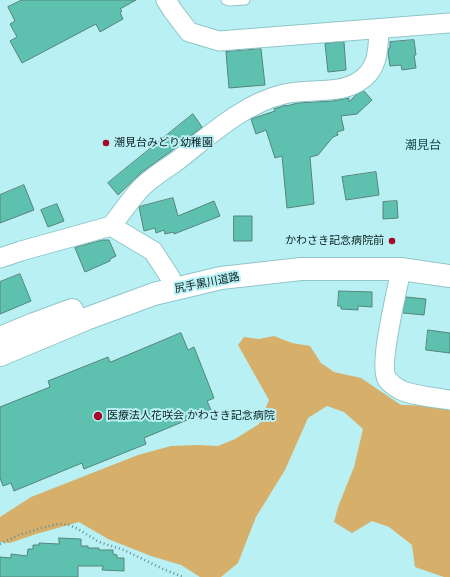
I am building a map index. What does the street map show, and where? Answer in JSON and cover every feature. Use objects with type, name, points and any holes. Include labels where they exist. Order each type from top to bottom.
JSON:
[{"type":"main road","name":"尻手黒川道路","points":[[0,355],[154,294],[172,284],[230,264],[304,256],[357,255],[398,257],[450,264]]},
{"type":"main road","name":"尻手黒川道路","points":[[0,338],[34,324],[137,287],[301,269],[401,269],[450,276]]},
{"type":"street","points":[[166,0],[172,12],[190,32],[219,41],[450,23]]},
{"type":"street","points":[[0,258],[111,226],[142,187],[236,116],[254,105],[283,94],[304,90],[324,90],[344,87],[358,82],[370,72],[378,57],[380,29]]},
{"type":"street","points":[[111,226],[153,251],[172,284]]},
{"type":"street","points":[[401,269],[384,365],[387,378],[399,390],[426,397],[450,400]]},
{"type":"lane","points":[[226,0],[245,0]]},
{"type":"path","points":[[0,544],[19,535],[41,528],[58,524],[69,525],[99,542],[124,550],[183,577]]},
{"type":"shaded area","points":[[274,336],[292,343],[310,346],[321,363],[334,372],[361,378],[401,405],[450,406],[450,577],[444,577],[415,567],[412,545],[389,527],[372,521],[352,533],[334,522],[338,507],[354,467],[363,429],[344,412],[327,406],[308,418],[285,470],[256,517],[238,563],[221,577],[200,577],[181,565],[151,556],[108,539],[79,522],[10,543],[0,542],[0,517],[31,497],[138,455],[171,446],[218,446],[235,439],[259,424],[269,400],[238,345],[244,337],[259,339]]},
{"type":"building","points":[[22,0],[136,0],[120,9],[122,11],[120,12],[123,19],[100,32],[96,24],[22,63],[10,41],[17,37],[10,24],[15,21],[8,7]]},
{"type":"building","points":[[414,40],[416,68],[402,70],[401,65],[390,66],[388,53],[390,42]]},
{"type":"building","points":[[344,42],[346,70],[328,72],[325,44]]},
{"type":"building","points":[[261,49],[265,85],[229,88],[226,52]]},
{"type":"building","points":[[364,91],[372,100],[357,114],[341,116],[344,130],[337,132],[338,135],[333,137],[318,155],[310,157],[314,204],[287,208],[282,156],[275,158],[266,130],[256,134],[251,119],[275,111],[274,109],[286,105],[333,101],[349,98],[349,102],[356,95]]},
{"type":"building","points":[[193,114],[202,127],[142,172],[118,195],[108,183]]},
{"type":"building","points":[[376,172],[379,195],[346,200],[342,177]]},
{"type":"building","points":[[24,185],[34,210],[0,223],[0,195]]},
{"type":"building","points":[[173,198],[178,216],[214,201],[220,216],[174,234],[174,232],[165,234],[164,230],[156,233],[155,228],[144,231],[139,207]]},
{"type":"building","points":[[397,201],[398,218],[383,219],[383,202]]},
{"type":"building","points":[[57,204],[64,221],[48,227],[41,210]]},
{"type":"building","points":[[234,216],[252,216],[252,241],[234,241]]},
{"type":"building","points":[[103,240],[109,240],[116,256],[110,259],[110,261],[85,272],[75,248]]},
{"type":"building","points":[[20,274],[31,301],[0,314],[0,282]]},
{"type":"building","points":[[339,291],[372,292],[372,307],[358,306],[358,310],[341,309],[341,306],[338,306]]},
{"type":"building","points":[[406,297],[426,299],[424,315],[403,313]]},
{"type":"building","points":[[428,330],[450,333],[450,353],[426,350]]},
{"type":"building","name":"医療法人花咲会 かわさき記念病院","points":[[181,333],[188,350],[194,347],[214,398],[207,401],[211,410],[144,438],[146,444],[84,469],[82,463],[14,491],[11,483],[3,486],[0,478],[0,407],[50,387],[48,381],[108,357],[110,362]]},
{"type":"building","points":[[59,538],[81,539],[81,546],[88,546],[88,548],[99,548],[99,550],[113,550],[113,554],[117,555],[117,558],[124,558],[124,571],[102,570],[103,566],[78,566],[78,577],[0,577],[0,557],[11,558],[11,554],[27,556],[28,549],[33,549],[33,545],[39,545],[39,543],[59,544]]},
{"type":"place","name":"潮見台みどり幼稚園","points":[[106,143]]},
{"type":"place","name":"かわさき記念病院前","points":[[392,241]]},
{"type":"place","name":"医療法人花咲会 かわさき記念病院","points":[[98,416]]},
{"type":"district","name":"潮見台","points":[[423,145]]}]
